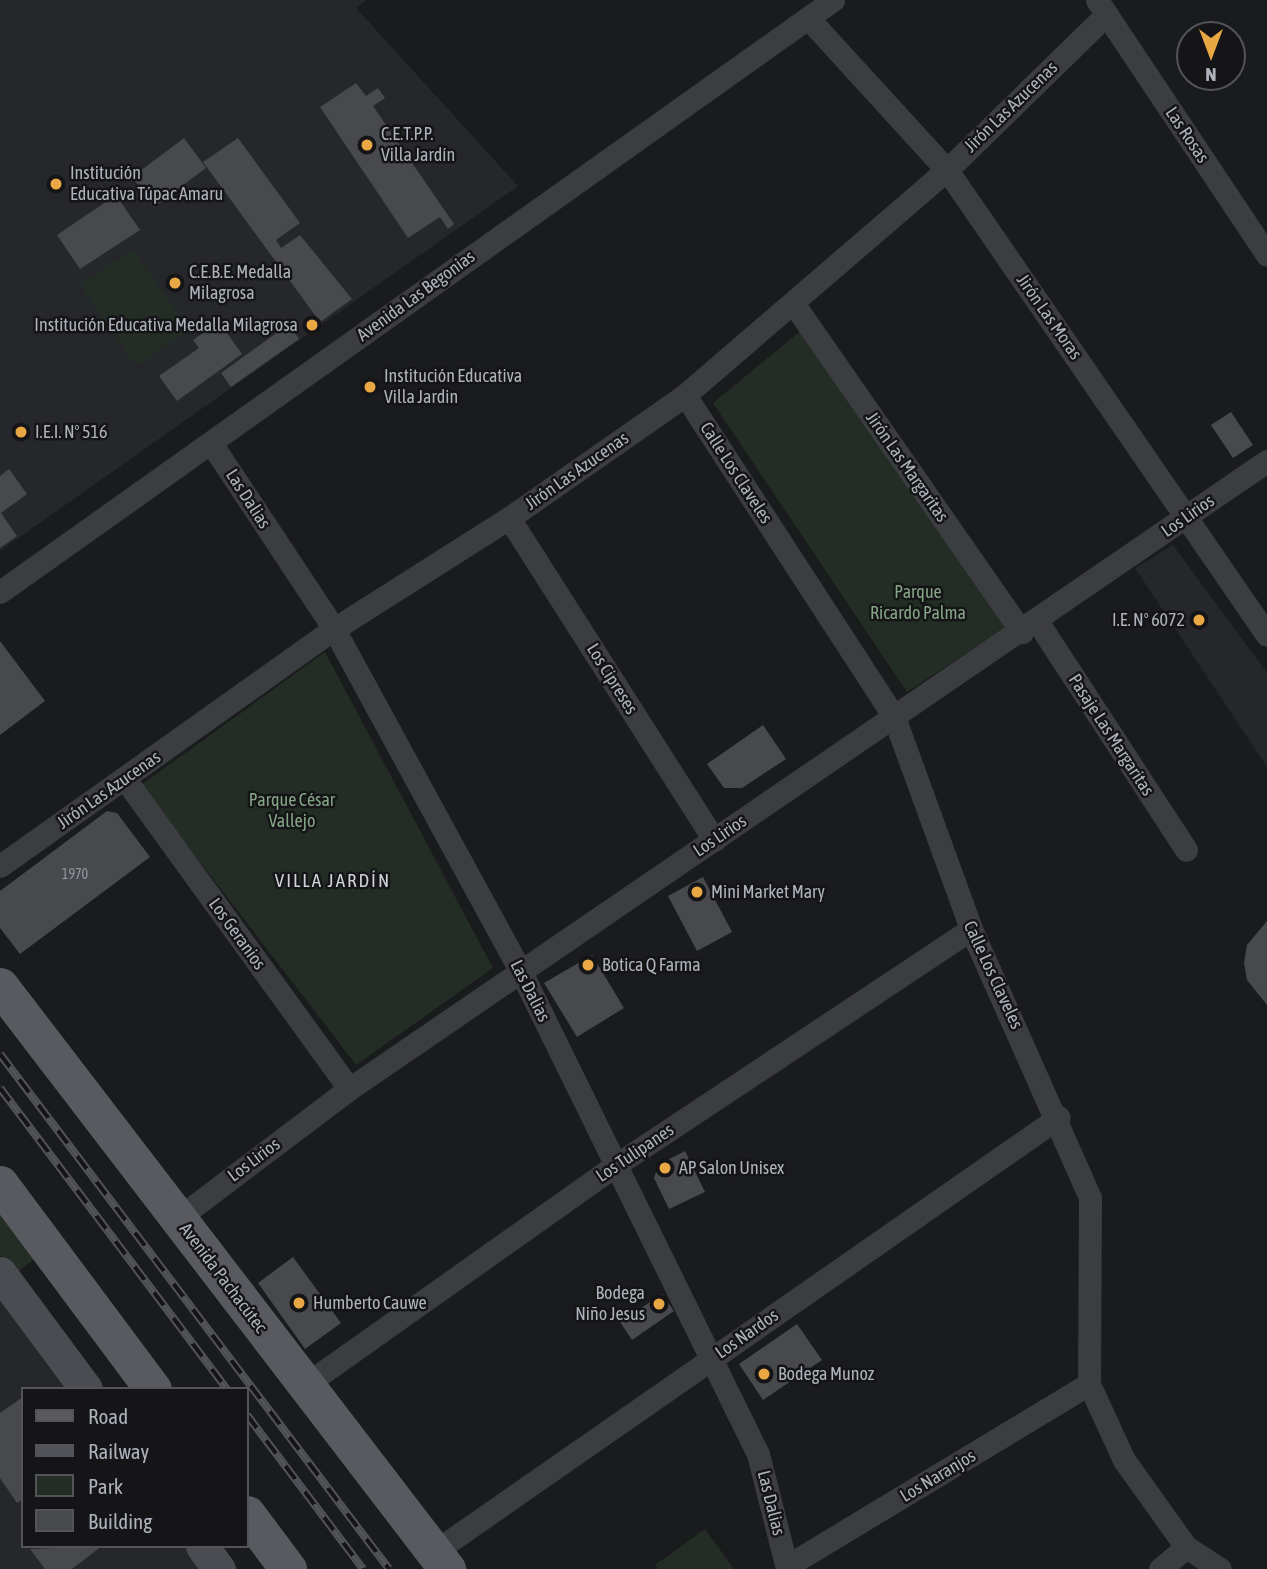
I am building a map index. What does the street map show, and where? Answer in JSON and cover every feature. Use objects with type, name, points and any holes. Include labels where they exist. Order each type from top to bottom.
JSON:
[{"type":"main road","name":"Avenida Pachacútec","points":[[0,986],[441,1560]]},
{"type":"main road","points":[[0,1184],[152,1387]]},
{"type":"main road","points":[[248,1515],[288,1569]]},
{"type":"street","name":"Avenida Las Begonias","points":[[0,592],[833,0]]},
{"type":"street","name":"Jirón Las Azucenas","points":[[0,866],[334,629],[509,518],[685,395],[947,170],[1102,7]]},
{"type":"street","name":"Las Rosas","points":[[1102,7],[1267,255]]},
{"type":"street","name":"Jirón Las Moras","points":[[808,18],[947,170],[1267,635]]},
{"type":"street","name":"Jirón Las Margaritas","points":[[793,303],[1029,626]]},
{"type":"street","name":"Calle Los Claveles","points":[[685,395],[894,718],[971,929],[1059,1117],[1090,1198],[1089,1384],[1124,1460],[1186,1547],[1220,1569]]},
{"type":"street","name":"Las Dalias","points":[[211,443],[334,629],[521,972],[758,1454],[787,1568]]},
{"type":"street","name":"Los Lirios","points":[[177,1219],[349,1089],[1267,461]]},
{"type":"street","name":"Los Cipreses","points":[[509,518],[714,840]]},
{"type":"street","name":"Pasaje Las Margaritas","points":[[1029,626],[1186,850]]},
{"type":"street","name":"Los Geranios","points":[[125,779],[349,1089]]},
{"type":"street","name":"Los Tulipanes","points":[[305,1385],[616,1165],[971,929]]},
{"type":"street","name":"Los Nardos","points":[[441,1560],[712,1359],[1059,1117]]},
{"type":"street","points":[[0,1273],[85,1387]]},
{"type":"street","name":"Los Naranjos","points":[[787,1568],[1089,1384]]},
{"type":"street","points":[[1160,1569],[1186,1547]]},
{"type":"street","points":[[203,1548],[219,1569]]},
{"type":"shaded area","points":[[0,0],[366,0],[356,8],[518,186],[0,551]]},
{"type":"shaded area","name":"I.E. N° 6072","points":[[1173,545],[1267,673],[1267,767],[1135,568]]},
{"type":"shaded area","points":[[0,1257],[99,1387],[21,1387],[21,1548],[222,1548],[238,1569],[0,1569]]},
{"type":"green space","points":[[133,249],[189,330],[136,366],[80,285]]},
{"type":"green space","name":"Parque Ricardo Palma","points":[[803,329],[1005,628],[907,692],[713,403]]},
{"type":"green space","name":"Parque César Vallejo","points":[[325,652],[493,968],[356,1065],[141,785]]},
{"type":"green space","points":[[0,1201],[41,1254],[15,1274],[0,1254]]},
{"type":"green space","points":[[705,1529],[734,1569],[658,1569],[655,1565]]},
{"type":"building","points":[[356,83],[366,96],[378,88],[385,98],[373,106],[454,224],[448,229],[440,217],[408,238],[320,107]]},
{"type":"building","points":[[184,138],[206,168],[154,207],[132,177]]},
{"type":"building","points":[[238,138],[300,223],[276,240],[281,248],[300,235],[352,299],[320,322],[203,162]]},
{"type":"building","points":[[116,195],[140,230],[80,269],[57,235]]},
{"type":"building","points":[[219,322],[242,354],[177,401],[159,376],[199,348],[193,340]]},
{"type":"building","points":[[289,324],[299,339],[231,387],[221,373]]},
{"type":"building","points":[[1231,412],[1253,445],[1233,458],[1211,425]]},
{"type":"building","points":[[9,469],[27,494],[1,513],[17,536],[0,548],[0,476]]},
{"type":"building","points":[[0,641],[45,701],[0,735]]},
{"type":"building","points":[[763,725],[786,759],[742,788],[724,788],[707,764]]},
{"type":"building","points":[[107,811],[117,813],[150,857],[20,954],[0,928],[0,891]]},
{"type":"building","points":[[703,877],[732,932],[697,951],[668,896]]},
{"type":"building","points":[[1267,921],[1267,1005],[1247,980],[1244,963],[1247,945]]},
{"type":"building","points":[[592,955],[624,1008],[577,1037],[544,983]]},
{"type":"building","points":[[685,1151],[705,1192],[669,1209],[654,1178],[658,1165]]},
{"type":"building","name":"Humberto Cauwe","points":[[293,1257],[341,1323],[305,1349],[258,1283]]},
{"type":"building","points":[[662,1294],[674,1311],[632,1340],[620,1322]]},
{"type":"building","points":[[797,1324],[822,1360],[763,1400],[739,1364]]},
{"type":"building","points":[[21,1398],[21,1500],[17,1503],[0,1478],[0,1413]]},
{"type":"building","points":[[99,1548],[72,1569],[45,1569],[30,1549]]},
{"type":"railway","points":[[0,1054],[389,1569]]},
{"type":"railway","points":[[0,1088],[225,1387]]},
{"type":"railway","points":[[248,1416],[363,1569]]},
{"type":"place","name":"C.E.T.P.P. Villa Jardín","points":[[367,145]]},
{"type":"place","name":"Institución Educativa Túpac Amaru","points":[[56,184]]},
{"type":"place","name":"C.E.B.E. Medalla Milagrosa","points":[[175,283]]},
{"type":"place","name":"Institución Educativa Medalla Milagrosa","points":[[312,325]]},
{"type":"place","name":"Institución Educativa Villa Jardin","points":[[370,387]]},
{"type":"place","name":"I.E.I. N° 516","points":[[21,432]]},
{"type":"place","name":"I.E. N° 6072","points":[[1199,620]]},
{"type":"place","name":"Mini Market Mary","points":[[697,892]]},
{"type":"place","name":"Botica Q Farma","points":[[588,965]]},
{"type":"place","name":"AP Salon Unisex","points":[[665,1168]]},
{"type":"place","name":"Humberto Cauwe","points":[[299,1303]]},
{"type":"place","name":"Bodega Niño Jesus","points":[[659,1304]]},
{"type":"place","name":"Bodega Munoz","points":[[764,1374]]},
{"type":"district","name":"VILLA JARDÍN","points":[[333,881]]}]
